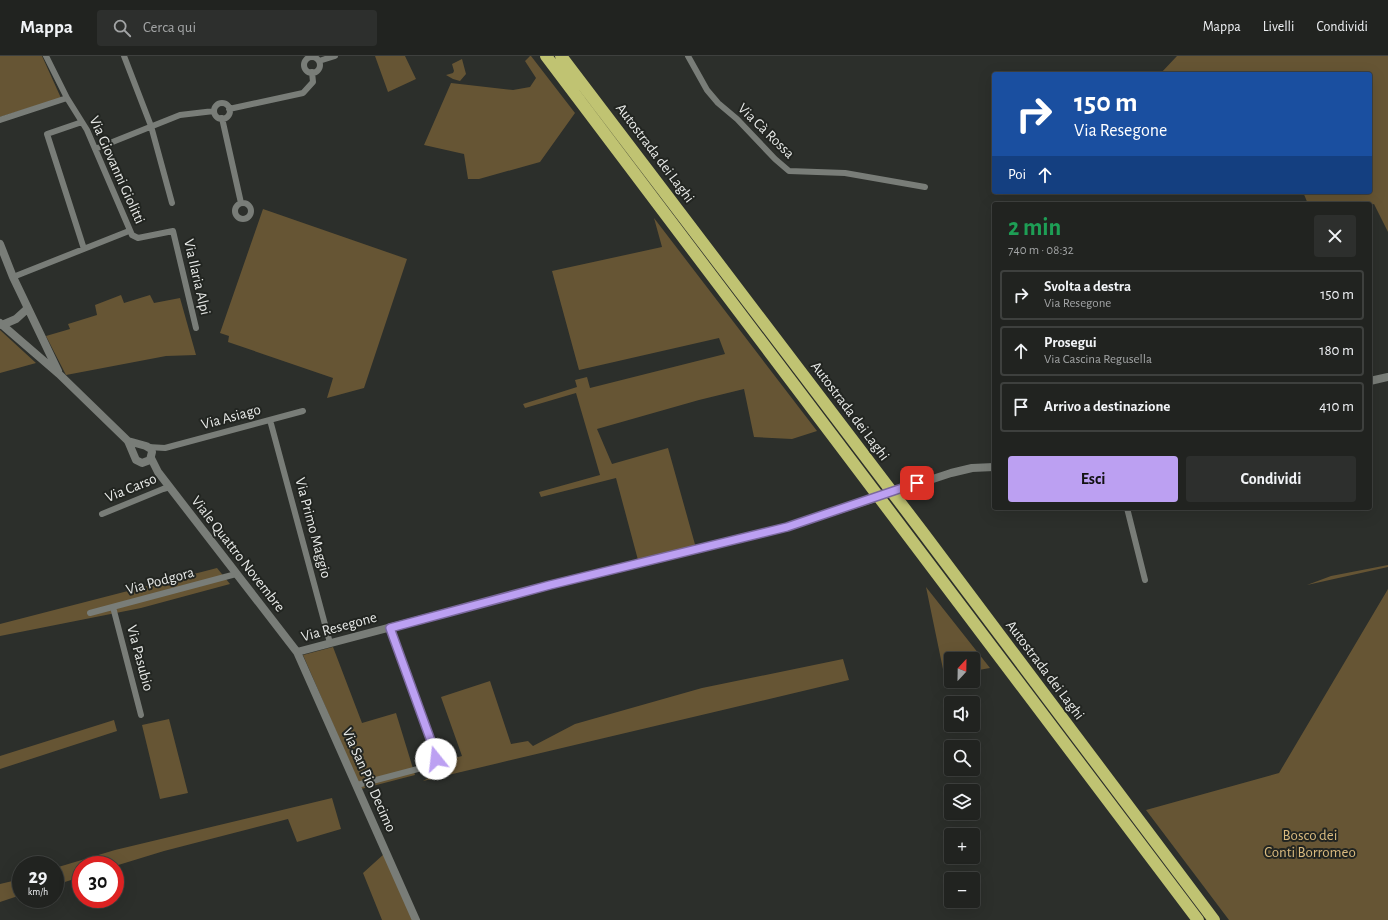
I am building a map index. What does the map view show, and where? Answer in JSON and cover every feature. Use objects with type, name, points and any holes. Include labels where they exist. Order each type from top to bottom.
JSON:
[{"type":"highway","name":"Autostrada dei Laghi","points":[[546,56],[1198,920]]},
{"type":"highway","name":"Autostrada dei Laghi","points":[[561,56],[919,527],[1214,920]]},
{"type":"street","name":"Via Giovanni Giolitti","points":[[46,56],[95,149],[132,236],[138,238],[173,231]]},
{"type":"street","points":[[124,56],[151,126],[172,203]]},
{"type":"street","points":[[319,61],[335,56]]},
{"type":"street","name":"Via Cà Rossa","points":[[688,56],[707,90],[718,103],[737,119],[775,159],[789,171],[845,173],[925,187]]},
{"type":"street","points":[[313,57],[319,61],[318,69],[312,72],[305,69],[304,64],[306,59],[313,57]]},
{"type":"street","points":[[229,109],[303,93],[313,82],[312,72]]},
{"type":"street","points":[[0,120],[67,98]]},
{"type":"street","points":[[219,103],[226,105],[229,109],[229,114],[222,118],[217,117],[214,111],[215,106],[219,103]]},
{"type":"street","points":[[95,149],[180,115],[214,111]]},
{"type":"street","points":[[222,118],[241,203]]},
{"type":"street","points":[[82,122],[47,134],[84,249]]},
{"type":"street","points":[[13,278],[129,230]]},
{"type":"street","name":"Via Ilaria Alpi","points":[[173,231],[196,328]]},
{"type":"street","points":[[0,244],[27,309],[59,374]]},
{"type":"street","points":[[1,324],[16,319],[27,309]]},
{"type":"street","points":[[1,324],[59,374],[128,441],[135,457],[139,462],[150,459],[151,449],[128,441]]},
{"type":"street","points":[[1372,380],[1388,376]]},
{"type":"street","name":"Via Asiago","points":[[146,446],[165,448],[303,411]]},
{"type":"street","name":"Via Primo Maggio","points":[[270,420],[330,643]]},
{"type":"street","points":[[134,454],[137,448],[146,446]]},
{"type":"street","name":"Via Asiago","points":[[150,459],[165,448]]},
{"type":"street","name":"Viale Quattro Novembre","points":[[150,459],[158,472],[297,652]]},
{"type":"street","name":"Via Resegone","points":[[297,652],[550,585],[787,527],[930,479],[972,468],[992,467]]},
{"type":"street","name":"Via Carso","points":[[102,514],[170,487]]},
{"type":"street","points":[[1128,510],[1145,580]]},
{"type":"street","name":"Via Podgora","points":[[90,613],[236,574]]},
{"type":"street","name":"Via Pasubio","points":[[113,607],[141,715]]},
{"type":"street","points":[[357,785],[433,765],[436,759],[435,752],[390,628]]},
{"type":"street","name":"Via San Pio Decimo","points":[[297,652],[416,920]]},
{"type":"green space","points":[[0,56],[42,56],[61,98],[0,117]]},
{"type":"green space","points":[[375,56],[405,56],[416,79],[388,92]]},
{"type":"green space","points":[[530,56],[575,113],[540,162],[479,179],[468,179],[464,154],[424,145],[451,83],[513,90],[530,87],[536,78],[525,61]]},
{"type":"green space","points":[[1177,56],[1388,56],[1388,232],[1372,202],[1307,202],[1304,194],[1372,194],[1372,72],[1162,72]]},
{"type":"green space","points":[[462,59],[466,74],[460,81],[446,75],[453,73],[454,71],[452,64]]},
{"type":"green space","points":[[263,209],[407,259],[364,388],[327,398],[333,378],[228,342],[229,336],[220,333]]},
{"type":"green space","points":[[654,218],[817,431],[792,439],[754,437],[744,389],[699,400],[597,429],[612,464],[668,448],[696,548],[638,560],[616,478],[541,497],[539,492],[600,475],[576,393],[525,408],[523,404],[577,387],[575,380],[587,377],[590,388],[725,354],[719,338],[579,370],[552,271],[662,247]]},
{"type":"green space","points":[[121,295],[124,303],[150,295],[154,303],[180,298],[196,355],[166,356],[66,375],[46,336],[70,329],[68,324],[97,315],[95,305]]},
{"type":"green space","points":[[0,330],[36,363],[0,373]]},
{"type":"green space","points":[[1388,565],[1388,567],[1307,585],[1331,576]]},
{"type":"green space","points":[[217,568],[230,584],[141,608],[0,636],[0,624]]},
{"type":"green space","points":[[926,587],[977,652],[944,652],[944,674]]},
{"type":"green space","name":"Bosco dei Conti Borromeo","points":[[1388,589],[1388,920],[1229,920],[1146,810],[1279,773]]},
{"type":"green space","points":[[333,647],[362,723],[396,713],[415,775],[361,789],[303,655]]},
{"type":"green space","points":[[980,655],[990,668],[980,670]]},
{"type":"green space","points":[[843,659],[849,680],[423,781],[441,771],[443,761],[462,756],[441,697],[490,681],[511,744],[528,741],[533,746],[575,724],[702,688]]},
{"type":"green space","points":[[169,719],[188,793],[160,799],[142,725]]},
{"type":"green space","points":[[114,720],[117,731],[0,769],[0,756]]},
{"type":"green space","points":[[332,798],[341,829],[297,842],[288,819],[164,851],[124,863],[124,856],[95,856]]},
{"type":"green space","points":[[384,854],[413,920],[382,920],[363,873]]},
{"type":"green space","points":[[72,863],[72,880],[64,882],[64,865]]},
{"type":"green space","points":[[12,881],[12,898],[0,902],[0,884]]},
{"type":"route","points":[[436,759],[435,752],[390,628],[550,585],[787,527],[917,483]]}]
